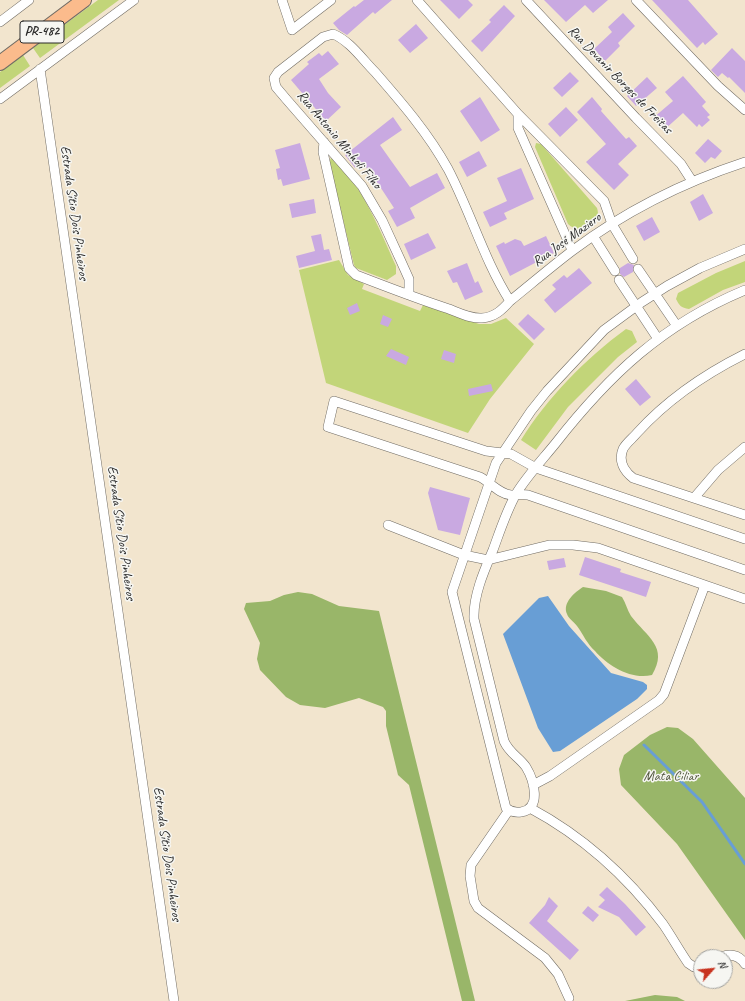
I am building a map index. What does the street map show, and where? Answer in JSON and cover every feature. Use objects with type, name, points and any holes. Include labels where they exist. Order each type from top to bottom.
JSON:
[{"type":"main road","name":"PR-482","points":[[0,63],[84,0]]},
{"type":"street","points":[[0,22],[29,0]]},
{"type":"street","points":[[0,99],[134,0]]},
{"type":"street","points":[[282,0],[292,30],[331,0]]},
{"type":"street","points":[[417,0],[518,114],[604,201],[612,224],[633,259]]},
{"type":"street","name":"Rua Devanir Borges de Freitas","points":[[526,0],[681,164],[692,181]]},
{"type":"street","points":[[636,0],[703,71],[745,110]]},
{"type":"street","name":"Rua Antonio Minholi Filho","points":[[409,295],[409,279],[382,220],[362,186],[276,87],[274,78],[278,72],[323,37],[333,34],[341,37],[410,111],[429,137],[451,175],[490,266],[510,301]]},
{"type":"street","name":"Estrada Sítio Dois Pinheiros","points":[[40,69],[174,1001]]},
{"type":"street","points":[[518,114],[518,128],[572,250]]},
{"type":"street","name":"Rua José Maziero","points":[[324,142],[323,152],[349,268],[356,275],[470,316],[481,318],[494,315],[502,310],[510,301],[572,250],[612,224],[692,181],[745,162]]},
{"type":"street","points":[[593,236],[615,271]]},
{"type":"street","points":[[745,249],[700,268],[655,294],[604,330],[564,372],[531,411],[502,452],[489,482],[452,592],[506,808],[509,810],[520,812],[530,808],[534,799],[533,785],[526,767],[511,753],[504,741],[474,619],[474,602],[488,560],[517,494],[592,398],[641,351],[676,326],[702,310],[745,290]]},
{"type":"street","points":[[638,269],[676,326]]},
{"type":"street","points":[[619,280],[658,339]]},
{"type":"street","points":[[745,354],[709,374],[672,400],[639,430],[622,451],[622,464],[625,470],[634,478],[745,515]]},
{"type":"street","points":[[745,539],[536,468],[520,458],[502,452],[486,451],[334,401],[328,427],[489,482],[503,493],[510,495],[528,495],[745,570]]},
{"type":"street","points":[[694,498],[718,470],[745,447]]},
{"type":"street","points":[[388,524],[464,555],[488,560],[549,545],[585,546],[598,548],[745,599]]},
{"type":"street","points":[[533,785],[550,776],[659,700],[664,694],[705,585]]},
{"type":"street","points":[[530,808],[565,829],[614,869],[650,908],[688,963],[693,966]]},
{"type":"street","points":[[509,810],[471,865],[470,876],[474,901],[484,914],[545,958],[558,974],[570,998]]},
{"type":"street","points":[[733,956],[736,956],[745,964]]},
{"type":"green space","points":[[98,0],[119,0],[40,58],[33,48]]},
{"type":"green space","points":[[23,55],[30,66],[0,88],[0,72]]},
{"type":"green space","points":[[536,143],[541,144],[597,208],[597,220],[589,227],[578,229],[568,224],[535,147]]},
{"type":"green space","points":[[331,158],[341,167],[360,192],[384,239],[396,266],[396,274],[387,280],[356,268],[354,265],[329,162]]},
{"type":"green space","points":[[339,260],[348,275],[364,284],[362,289],[420,311],[423,305],[479,324],[491,324],[506,318],[534,344],[490,399],[468,433],[326,383],[299,270]]},
{"type":"green space","points":[[745,261],[745,282],[723,290],[689,309],[682,307],[678,303],[676,299],[678,293],[716,273]]},
{"type":"green space","points":[[626,329],[632,331],[637,342],[618,357],[568,407],[536,450],[521,440],[543,409],[568,380],[596,353]]},
{"type":"green space","points":[[583,587],[606,591],[622,597],[631,616],[654,643],[657,650],[657,665],[652,675],[644,676],[628,674],[613,667],[600,657],[590,645],[569,617],[566,610],[566,606],[570,598]]},
{"type":"green space","points":[[298,592],[312,594],[339,606],[379,611],[475,1001],[462,1001],[409,785],[398,775],[386,726],[386,711],[383,707],[359,698],[325,708],[300,705],[286,697],[260,670],[257,659],[260,643],[244,609],[246,603],[270,601],[284,595]]},
{"type":"green space","name":"Mata Ciliar","points":[[667,727],[678,728],[693,739],[745,798],[745,940],[677,844],[621,785],[619,769],[624,755],[650,735]]},
{"type":"green space","points":[[655,995],[677,997],[685,1001],[625,1001]]},
{"type":"water","points":[[548,596],[569,626],[611,673],[643,682],[647,685],[647,689],[637,699],[560,751],[553,752],[538,728],[503,634],[539,598]]},
{"type":"building","points":[[364,0],[392,0],[375,14],[373,12],[347,35],[339,30],[333,23]]},
{"type":"building","points":[[440,0],[468,0],[473,5],[459,19]]},
{"type":"building","points":[[544,0],[608,0],[593,13],[585,5],[566,22]]},
{"type":"building","points":[[652,0],[688,0],[718,34],[705,45],[703,42],[697,48]]},
{"type":"building","points":[[504,5],[515,16],[482,52],[471,41],[491,22],[489,20]]},
{"type":"building","points":[[623,13],[635,26],[618,43],[620,46],[605,61],[594,49],[612,32],[608,27]]},
{"type":"building","points":[[416,24],[428,38],[410,53],[398,40]]},
{"type":"building","points":[[732,48],[745,61],[745,93],[729,77],[728,78],[722,73],[718,77],[711,70]]},
{"type":"building","points":[[328,51],[339,64],[319,79],[328,93],[341,107],[326,121],[291,80],[309,64],[307,62],[319,53],[322,56]]},
{"type":"building","points":[[570,72],[579,81],[562,97],[553,88]]},
{"type":"building","points":[[683,76],[706,102],[702,106],[710,115],[707,117],[710,120],[702,127],[699,124],[697,127],[683,113],[664,130],[653,118],[673,101],[665,92]]},
{"type":"building","points":[[647,77],[657,88],[636,106],[627,96]]},
{"type":"building","points":[[480,97],[500,130],[481,142],[460,111]]},
{"type":"building","points":[[592,97],[602,109],[601,111],[626,139],[629,137],[637,146],[618,164],[629,175],[614,190],[586,162],[606,144],[577,112]]},
{"type":"building","points":[[566,107],[578,120],[560,137],[548,124]]},
{"type":"building","points":[[393,117],[402,130],[380,145],[410,187],[437,173],[445,188],[410,208],[415,218],[397,227],[388,211],[394,208],[375,179],[362,162],[355,168],[345,155]]},
{"type":"building","points":[[708,139],[722,151],[715,159],[711,157],[705,163],[695,153]]},
{"type":"building","points":[[300,143],[310,179],[283,186],[281,179],[278,180],[276,169],[280,168],[275,150]]},
{"type":"building","points":[[479,151],[487,166],[467,177],[459,162]]},
{"type":"building","points":[[521,168],[534,199],[504,213],[507,219],[490,227],[483,212],[507,201],[497,178]]},
{"type":"building","points":[[703,194],[713,213],[699,221],[690,202]]},
{"type":"building","points":[[314,199],[316,213],[292,218],[289,204]]},
{"type":"building","points":[[652,217],[660,232],[644,241],[636,226]]},
{"type":"building","points":[[428,233],[436,248],[411,260],[404,244]]},
{"type":"building","points":[[321,234],[324,250],[329,249],[332,260],[299,268],[296,256],[315,251],[311,236]]},
{"type":"building","points":[[546,236],[554,253],[510,276],[496,246],[504,242],[505,244],[515,239],[521,241],[524,246]]},
{"type":"building","points":[[467,263],[475,283],[478,281],[483,292],[465,300],[457,282],[453,283],[447,271]]},
{"type":"building","points":[[628,263],[634,265],[633,272],[624,277],[620,274],[620,268]]},
{"type":"building","points":[[579,268],[592,283],[555,313],[544,300],[556,289],[552,285],[564,275],[567,278]]},
{"type":"building","points":[[357,303],[360,311],[350,315],[347,308]]},
{"type":"building","points":[[528,314],[545,329],[534,340],[518,324]]},
{"type":"building","points":[[383,315],[392,319],[388,327],[380,324]]},
{"type":"building","points":[[391,349],[409,357],[406,365],[386,356]]},
{"type":"building","points":[[444,350],[456,354],[454,363],[441,359]]},
{"type":"building","points":[[636,379],[651,397],[640,406],[625,389]]},
{"type":"building","points":[[491,384],[493,391],[469,396],[468,389]]},
{"type":"building","points":[[430,487],[470,498],[460,535],[438,530],[428,493]]},
{"type":"building","points":[[585,557],[621,569],[620,572],[651,582],[646,597],[579,575]]},
{"type":"building","points":[[564,558],[566,567],[549,570],[547,561]]},
{"type":"building","points":[[607,887],[646,927],[636,936],[619,917],[598,907],[605,900],[599,895]]},
{"type":"building","points":[[549,897],[558,906],[547,921],[579,950],[570,960],[529,923],[545,905]]},
{"type":"building","points":[[588,906],[599,915],[593,922],[582,913]]},
{"type":"waterway","points":[[644,745],[702,802],[745,864]]}]
